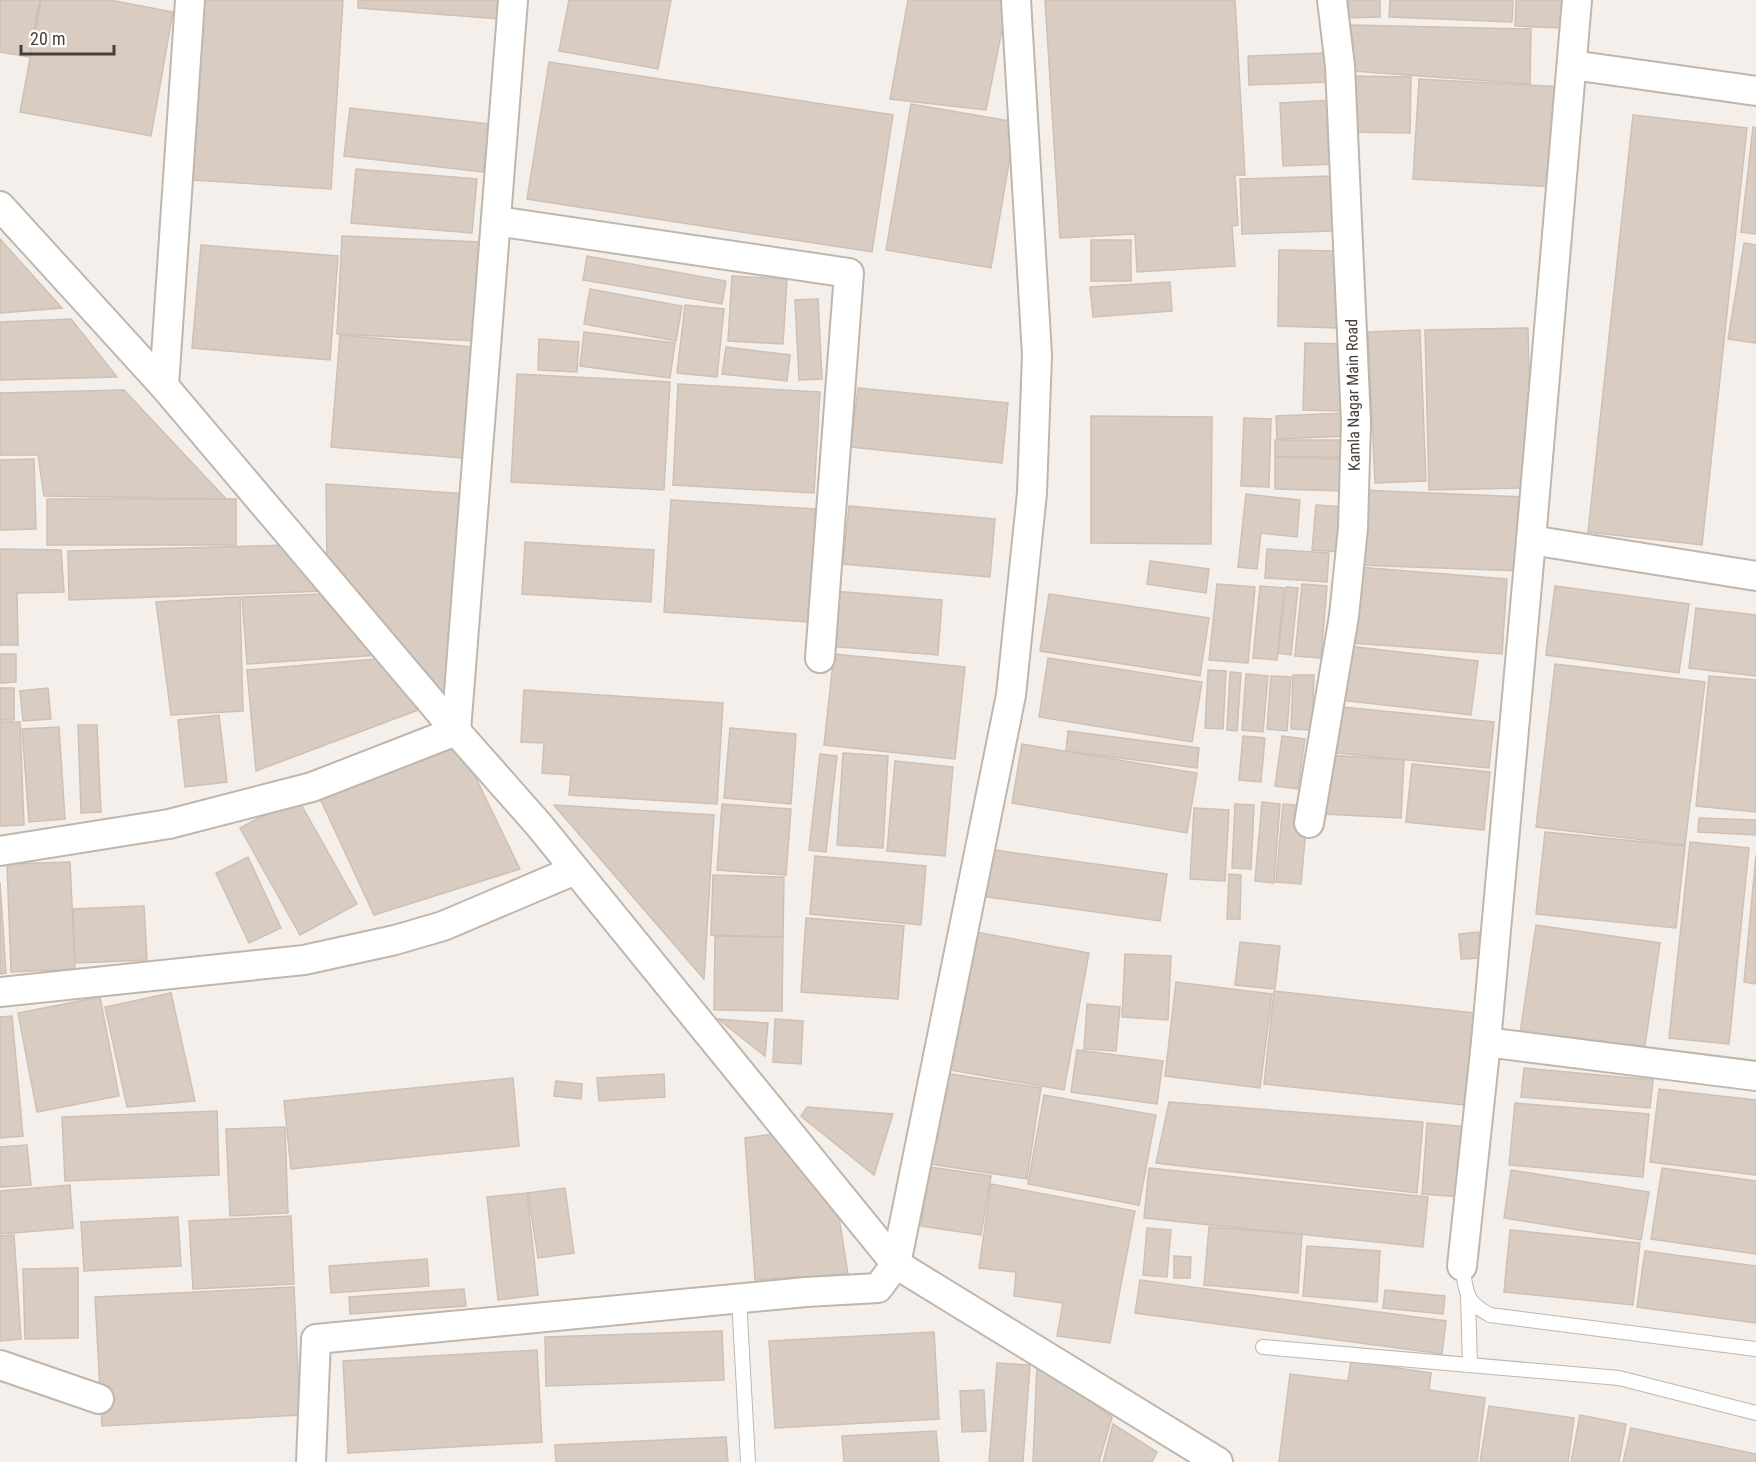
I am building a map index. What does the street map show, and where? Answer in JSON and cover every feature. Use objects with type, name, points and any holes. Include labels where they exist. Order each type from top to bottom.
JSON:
[{"type":"street","points":[[164,386],[190,0]]},
{"type":"street","points":[[456,731],[513,0]]},
{"type":"street","points":[[311,1462],[316,1339],[806,1292],[878,1288],[896,1264],[1011,695],[1032,494],[1037,354],[1016,0]]},
{"type":"street","name":"Kamla Nagar Main Road","points":[[1309,823],[1344,616],[1353,528],[1356,422],[1340,66],[1332,0]]},
{"type":"street","points":[[1462,1266],[1486,1042],[1577,0]]},
{"type":"street","points":[[1572,65],[1756,91]]},
{"type":"street","points":[[0,206],[164,386],[575,870],[896,1264],[1218,1462]]},
{"type":"street","points":[[496,221],[849,273],[820,658]]},
{"type":"street","points":[[1531,540],[1756,576]]},
{"type":"street","points":[[0,851],[169,824],[290,793],[312,787],[456,731]]},
{"type":"street","points":[[0,992],[304,960],[395,940],[443,926],[575,870]]},
{"type":"street","points":[[1486,1042],[1756,1076]]},
{"type":"street","points":[[0,1365],[99,1399]]},
{"type":"lane","points":[[1462,1266],[1468,1296],[1470,1365]]},
{"type":"lane","points":[[1468,1296],[1475,1307],[1490,1315],[1756,1349]]},
{"type":"lane","points":[[739,1299],[748,1462]]},
{"type":"lane","points":[[1263,1347],[1618,1378],[1756,1413]]},
{"type":"building","points":[[0,0],[40,0],[29,57],[0,52]]},
{"type":"building","points":[[41,0],[110,0],[173,12],[151,136],[20,112]]},
{"type":"building","points":[[204,0],[343,0],[331,189],[193,180]]},
{"type":"building","points":[[358,0],[502,0],[500,19],[358,8]]},
{"type":"building","points":[[569,0],[671,0],[658,69],[559,51]]},
{"type":"building","points":[[908,0],[1008,0],[986,110],[890,99]]},
{"type":"building","points":[[1045,0],[1235,0],[1245,175],[1235,175],[1238,225],[1232,226],[1235,266],[1137,272],[1135,234],[1060,238]]},
{"type":"building","points":[[1342,0],[1380,0],[1380,17],[1342,18]]},
{"type":"building","points":[[1390,0],[1513,0],[1512,22],[1389,17]]},
{"type":"building","points":[[1516,0],[1564,0],[1563,28],[1515,26]]},
{"type":"building","points":[[1351,25],[1531,29],[1530,84],[1353,71]]},
{"type":"building","points":[[1325,53],[1327,82],[1249,85],[1248,56]]},
{"type":"building","points":[[549,62],[893,115],[872,252],[527,199]]},
{"type":"building","points":[[1352,76],[1411,77],[1410,133],[1351,132]]},
{"type":"building","points":[[1419,79],[1562,87],[1556,187],[1413,179]]},
{"type":"building","points":[[1334,100],[1337,164],[1283,166],[1280,103]]},
{"type":"building","points":[[911,104],[1016,122],[991,268],[886,250]]},
{"type":"building","points":[[350,108],[489,124],[483,172],[344,156]]},
{"type":"building","points":[[1633,115],[1747,128],[1702,545],[1588,532]]},
{"type":"building","points":[[1753,127],[1756,128],[1756,234],[1741,232]]},
{"type":"building","points":[[356,169],[477,179],[472,233],[351,223]]},
{"type":"building","points":[[1332,176],[1334,231],[1242,234],[1240,179]]},
{"type":"building","points":[[342,236],[480,242],[476,341],[337,334]]},
{"type":"building","points":[[0,239],[62,308],[0,313]]},
{"type":"building","points":[[1091,240],[1131,240],[1131,281],[1091,281]]},
{"type":"building","points":[[1744,243],[1756,245],[1756,343],[1728,339]]},
{"type":"building","points":[[201,245],[338,256],[330,360],[192,348]]},
{"type":"building","points":[[1279,250],[1340,251],[1338,328],[1278,326]]},
{"type":"building","points":[[587,256],[726,281],[722,304],[583,280]]},
{"type":"building","points":[[732,276],[787,279],[783,344],[728,341]]},
{"type":"building","points":[[1170,282],[1172,311],[1093,317],[1090,287]]},
{"type":"building","points":[[590,289],[682,306],[676,341],[584,324]]},
{"type":"building","points":[[818,299],[822,379],[799,380],[795,300]]},
{"type":"building","points":[[685,305],[724,309],[717,377],[677,373]]},
{"type":"building","points":[[71,319],[117,377],[0,380],[0,322]]},
{"type":"building","points":[[1528,328],[1532,488],[1429,490],[1425,330]]},
{"type":"building","points":[[1420,330],[1426,481],[1375,483],[1368,332]]},
{"type":"building","points":[[584,332],[675,343],[670,378],[580,366]]},
{"type":"building","points":[[340,335],[484,348],[474,459],[331,447]]},
{"type":"building","points":[[539,339],[579,342],[577,372],[538,370]]},
{"type":"building","points":[[1305,343],[1345,344],[1344,411],[1303,410]]},
{"type":"building","points":[[726,347],[790,355],[787,381],[722,374]]},
{"type":"building","points":[[517,374],[670,382],[664,490],[511,482]]},
{"type":"building","points":[[678,384],[820,392],[814,493],[673,485]]},
{"type":"building","points":[[858,388],[1008,403],[1002,463],[851,447]]},
{"type":"building","points":[[124,390],[226,499],[44,496],[38,455],[0,455],[0,393]]},
{"type":"building","points":[[1346,413],[1347,436],[1277,439],[1276,416]]},
{"type":"building","points":[[1091,416],[1212,417],[1211,544],[1091,543]]},
{"type":"building","points":[[1244,418],[1271,419],[1269,487],[1241,486]]},
{"type":"building","points":[[1275,440],[1344,440],[1344,457],[1275,457]]},
{"type":"building","points":[[1275,457],[1346,459],[1345,491],[1275,489]]},
{"type":"building","points":[[34,459],[36,529],[0,530],[0,460]]},
{"type":"building","points":[[326,484],[467,494],[451,701],[327,569]]},
{"type":"building","points":[[1360,490],[1525,497],[1522,571],[1357,565]]},
{"type":"building","points":[[1246,494],[1300,500],[1297,537],[1261,533],[1257,569],[1238,567]]},
{"type":"building","points":[[47,499],[236,499],[236,545],[47,545]]},
{"type":"building","points":[[671,500],[816,509],[808,622],[664,612]]},
{"type":"building","points":[[1316,505],[1343,507],[1340,552],[1312,550]]},
{"type":"building","points":[[849,506],[995,519],[990,577],[843,564]]},
{"type":"building","points":[[525,542],[654,550],[651,602],[522,594]]},
{"type":"building","points":[[295,545],[328,591],[69,600],[68,551]]},
{"type":"building","points":[[0,549],[61,550],[64,592],[17,593],[18,645],[0,645]]},
{"type":"building","points":[[1267,549],[1329,553],[1327,582],[1265,578]]},
{"type":"building","points":[[1150,561],[1209,569],[1206,593],[1147,584]]},
{"type":"building","points":[[1357,567],[1507,579],[1502,654],[1352,643]]},
{"type":"building","points":[[1217,584],[1255,587],[1248,663],[1209,660]]},
{"type":"building","points":[[1302,584],[1327,586],[1321,658],[1295,656]]},
{"type":"building","points":[[1260,586],[1284,588],[1277,660],[1253,658]]},
{"type":"building","points":[[1555,586],[1689,604],[1679,673],[1546,655]]},
{"type":"building","points":[[1286,587],[1298,588],[1291,655],[1278,653]]},
{"type":"building","points":[[833,591],[942,600],[938,655],[828,646]]},
{"type":"building","points":[[327,594],[378,655],[247,664],[242,597]]},
{"type":"building","points":[[1049,594],[1209,618],[1200,676],[1040,651]]},
{"type":"building","points":[[240,597],[243,711],[171,715],[156,602]]},
{"type":"building","points":[[1696,608],[1756,615],[1756,676],[1689,668]]},
{"type":"building","points":[[1339,645],[1478,661],[1471,715],[1332,699]]},
{"type":"building","points":[[0,654],[16,654],[16,682],[0,683]]},
{"type":"building","points":[[834,654],[965,667],[955,759],[824,745]]},
{"type":"building","points":[[387,658],[418,710],[256,771],[247,670]]},
{"type":"building","points":[[1048,658],[1202,682],[1192,742],[1039,717]]},
{"type":"building","points":[[1555,664],[1705,682],[1685,845],[1536,827]]},
{"type":"building","points":[[1208,670],[1226,671],[1223,729],[1205,728]]},
{"type":"building","points":[[1230,672],[1241,673],[1237,731],[1227,730]]},
{"type":"building","points":[[1246,674],[1268,676],[1263,732],[1242,730]]},
{"type":"building","points":[[1293,675],[1314,675],[1312,730],[1291,729]]},
{"type":"building","points":[[1271,676],[1291,677],[1287,731],[1267,729]]},
{"type":"building","points":[[1709,676],[1756,680],[1756,812],[1696,806]]},
{"type":"building","points":[[0,688],[14,688],[14,720],[0,720]]},
{"type":"building","points":[[48,688],[51,719],[23,721],[20,691]]},
{"type":"building","points":[[524,690],[723,703],[717,804],[569,795],[571,775],[542,773],[544,743],[521,742]]},
{"type":"building","points":[[1332,706],[1494,722],[1489,768],[1328,752]]},
{"type":"building","points":[[219,715],[227,782],[185,787],[178,720]]},
{"type":"building","points":[[0,722],[20,722],[24,825],[0,826]]},
{"type":"building","points":[[78,725],[97,725],[101,812],[81,813]]},
{"type":"building","points":[[59,727],[65,819],[29,822],[22,729]]},
{"type":"building","points":[[730,728],[796,734],[791,804],[724,798]]},
{"type":"building","points":[[1068,731],[1199,748],[1197,768],[1066,751]]},
{"type":"building","points":[[1243,736],[1265,738],[1261,782],[1239,780]]},
{"type":"building","points":[[1282,736],[1305,739],[1298,789],[1275,786]]},
{"type":"building","points":[[457,739],[520,869],[374,915],[317,792]]},
{"type":"building","points":[[1022,744],[1197,773],[1187,833],[1012,803]]},
{"type":"building","points":[[843,753],[888,756],[883,848],[837,845]]},
{"type":"building","points":[[820,754],[837,756],[826,852],[809,850]]},
{"type":"building","points":[[1327,755],[1404,760],[1401,818],[1323,814]]},
{"type":"building","points":[[895,761],[953,767],[945,856],[887,851]]},
{"type":"building","points":[[1412,764],[1490,772],[1484,830],[1406,822]]},
{"type":"building","points":[[297,797],[357,904],[300,935],[240,828]]},
{"type":"building","points":[[1262,802],[1280,804],[1274,883],[1255,881]]},
{"type":"building","points":[[722,804],[791,809],[786,875],[717,870]]},
{"type":"building","points":[[1235,804],[1254,805],[1251,869],[1232,868]]},
{"type":"building","points":[[1283,804],[1308,806],[1301,884],[1276,882]]},
{"type":"building","points":[[554,805],[714,815],[704,979]]},
{"type":"building","points":[[1194,808],[1229,810],[1225,881],[1190,879]]},
{"type":"building","points":[[1699,818],[1755,820],[1755,835],[1698,832]]},
{"type":"building","points":[[1545,832],[1685,846],[1676,928],[1536,914]]},
{"type":"building","points":[[1690,842],[1749,848],[1729,1044],[1669,1038]]},
{"type":"building","points":[[988,849],[1167,874],[1160,921],[981,896]]},
{"type":"building","points":[[1756,855],[1756,984],[1744,982]]},
{"type":"building","points":[[815,856],[926,866],[921,925],[810,914]]},
{"type":"building","points":[[248,857],[281,928],[249,943],[216,873]]},
{"type":"building","points":[[70,862],[75,969],[11,972],[7,864]]},
{"type":"building","points":[[1229,874],[1241,875],[1240,919],[1227,919]]},
{"type":"building","points":[[713,875],[784,877],[783,937],[711,935]]},
{"type":"building","points":[[0,882],[6,973],[0,974]]},
{"type":"building","points":[[144,906],[147,960],[75,963],[73,909]]},
{"type":"building","points":[[806,918],[904,926],[898,999],[801,992]]},
{"type":"building","points":[[1536,925],[1660,943],[1644,1052],[1520,1034]]},
{"type":"building","points":[[976,932],[1089,953],[1064,1090],[950,1070]]},
{"type":"building","points":[[1479,932],[1481,958],[1461,959],[1459,934]]},
{"type":"building","points":[[715,936],[783,937],[782,1011],[714,1010]]},
{"type":"building","points":[[1240,942],[1280,946],[1275,989],[1235,985]]},
{"type":"building","points":[[1125,954],[1171,956],[1168,1020],[1122,1017]]},
{"type":"building","points":[[1176,982],[1272,994],[1260,1088],[1165,1076]]},
{"type":"building","points":[[1274,991],[1474,1013],[1464,1105],[1264,1084]]},
{"type":"building","points":[[171,993],[195,1101],[127,1107],[105,1007]]},
{"type":"building","points":[[100,997],[119,1096],[37,1112],[18,1013]]},
{"type":"building","points":[[1087,1004],[1120,1007],[1116,1051],[1084,1049]]},
{"type":"building","points":[[12,1016],[23,1136],[0,1138],[0,1017]]},
{"type":"building","points":[[718,1019],[768,1023],[765,1056]]},
{"type":"building","points":[[775,1019],[803,1021],[801,1064],[773,1062]]},
{"type":"building","points":[[1077,1050],[1163,1061],[1157,1104],[1071,1092]]},
{"type":"building","points":[[1524,1068],[1653,1080],[1650,1108],[1521,1097]]},
{"type":"building","points":[[945,1073],[1041,1088],[1027,1179],[931,1164]]},
{"type":"building","points":[[664,1074],[665,1097],[599,1101],[597,1078]]},
{"type":"building","points":[[513,1078],[519,1146],[291,1169],[284,1101]]},
{"type":"building","points":[[556,1081],[582,1084],[581,1099],[554,1096]]},
{"type":"building","points":[[1659,1089],[1756,1100],[1756,1175],[1650,1162]]},
{"type":"building","points":[[1044,1095],[1156,1115],[1139,1205],[1028,1184]]},
{"type":"building","points":[[1169,1102],[1423,1122],[1417,1193],[1156,1163]]},
{"type":"building","points":[[1515,1103],[1649,1114],[1643,1177],[1509,1165]]},
{"type":"building","points":[[807,1107],[893,1114],[874,1175],[801,1116]]},
{"type":"building","points":[[217,1111],[219,1175],[65,1181],[62,1117]]},
{"type":"building","points":[[1427,1123],[1468,1127],[1461,1197],[1422,1194]]},
{"type":"building","points":[[285,1127],[288,1213],[230,1216],[226,1129]]},
{"type":"building","points":[[772,1134],[838,1211],[848,1274],[755,1280],[745,1138]]},
{"type":"building","points":[[27,1145],[31,1185],[0,1187],[0,1147]]},
{"type":"building","points":[[930,1167],[991,1176],[981,1235],[921,1226]]},
{"type":"building","points":[[1149,1168],[1428,1197],[1423,1247],[1144,1218]]},
{"type":"building","points":[[1662,1168],[1756,1181],[1756,1254],[1651,1239]]},
{"type":"building","points":[[1511,1170],[1649,1192],[1641,1240],[1504,1218]]},
{"type":"building","points":[[991,1184],[1135,1211],[1110,1343],[1057,1336],[1063,1303],[1014,1296],[1016,1272],[979,1268]]},
{"type":"building","points":[[70,1185],[73,1228],[0,1234],[0,1191]]},
{"type":"building","points":[[565,1188],[574,1253],[538,1258],[528,1193]]},
{"type":"building","points":[[527,1193],[538,1295],[498,1300],[487,1197]]},
{"type":"building","points":[[291,1216],[294,1284],[193,1289],[189,1221]]},
{"type":"building","points":[[178,1217],[181,1266],[84,1271],[81,1222]]},
{"type":"building","points":[[1209,1227],[1302,1234],[1298,1293],[1204,1285]]},
{"type":"building","points":[[1147,1228],[1171,1230],[1167,1277],[1143,1275]]},
{"type":"building","points":[[1510,1230],[1640,1243],[1633,1305],[1504,1292]]},
{"type":"building","points":[[14,1235],[21,1339],[0,1341],[0,1236]]},
{"type":"building","points":[[1307,1246],[1380,1251],[1377,1302],[1303,1296]]},
{"type":"building","points":[[1645,1251],[1756,1266],[1756,1323],[1637,1307]]},
{"type":"building","points":[[1174,1256],[1191,1257],[1190,1278],[1174,1278]]},
{"type":"building","points":[[427,1259],[429,1286],[331,1293],[329,1266]]},
{"type":"building","points":[[78,1268],[78,1338],[25,1339],[23,1269]]},
{"type":"building","points":[[1140,1280],[1446,1321],[1442,1354],[1135,1313]]},
{"type":"building","points":[[294,1287],[300,1415],[102,1426],[95,1297]]},
{"type":"building","points":[[464,1289],[466,1306],[350,1314],[349,1297]]},
{"type":"building","points":[[1385,1290],[1445,1296],[1443,1314],[1383,1308]]},
{"type":"building","points":[[722,1331],[724,1380],[546,1386],[545,1337]]},
{"type":"building","points":[[934,1332],[939,1419],[775,1428],[769,1341]]},
{"type":"building","points":[[537,1350],[542,1442],[348,1453],[343,1361]]},
{"type":"building","points":[[1351,1361],[1431,1373],[1429,1390],[1485,1398],[1477,1462],[1279,1462],[1290,1374],[1348,1381]]},
{"type":"building","points":[[997,1363],[1030,1365],[1023,1462],[989,1462]]},
{"type":"building","points":[[1037,1364],[1112,1417],[1099,1462],[1033,1462]]},
{"type":"building","points":[[984,1390],[986,1431],[962,1432],[960,1391]]},
{"type":"building","points":[[1489,1406],[1574,1418],[1568,1462],[1480,1462]]},
{"type":"building","points":[[1580,1415],[1626,1424],[1619,1462],[1571,1462]]},
{"type":"building","points":[[1113,1424],[1157,1452],[1152,1462],[1103,1462]]},
{"type":"building","points":[[1631,1428],[1756,1454],[1756,1462],[1623,1462]]},
{"type":"building","points":[[936,1431],[939,1462],[844,1462],[842,1436]]},
{"type":"building","points":[[726,1437],[728,1462],[556,1462],[555,1445]]}]
